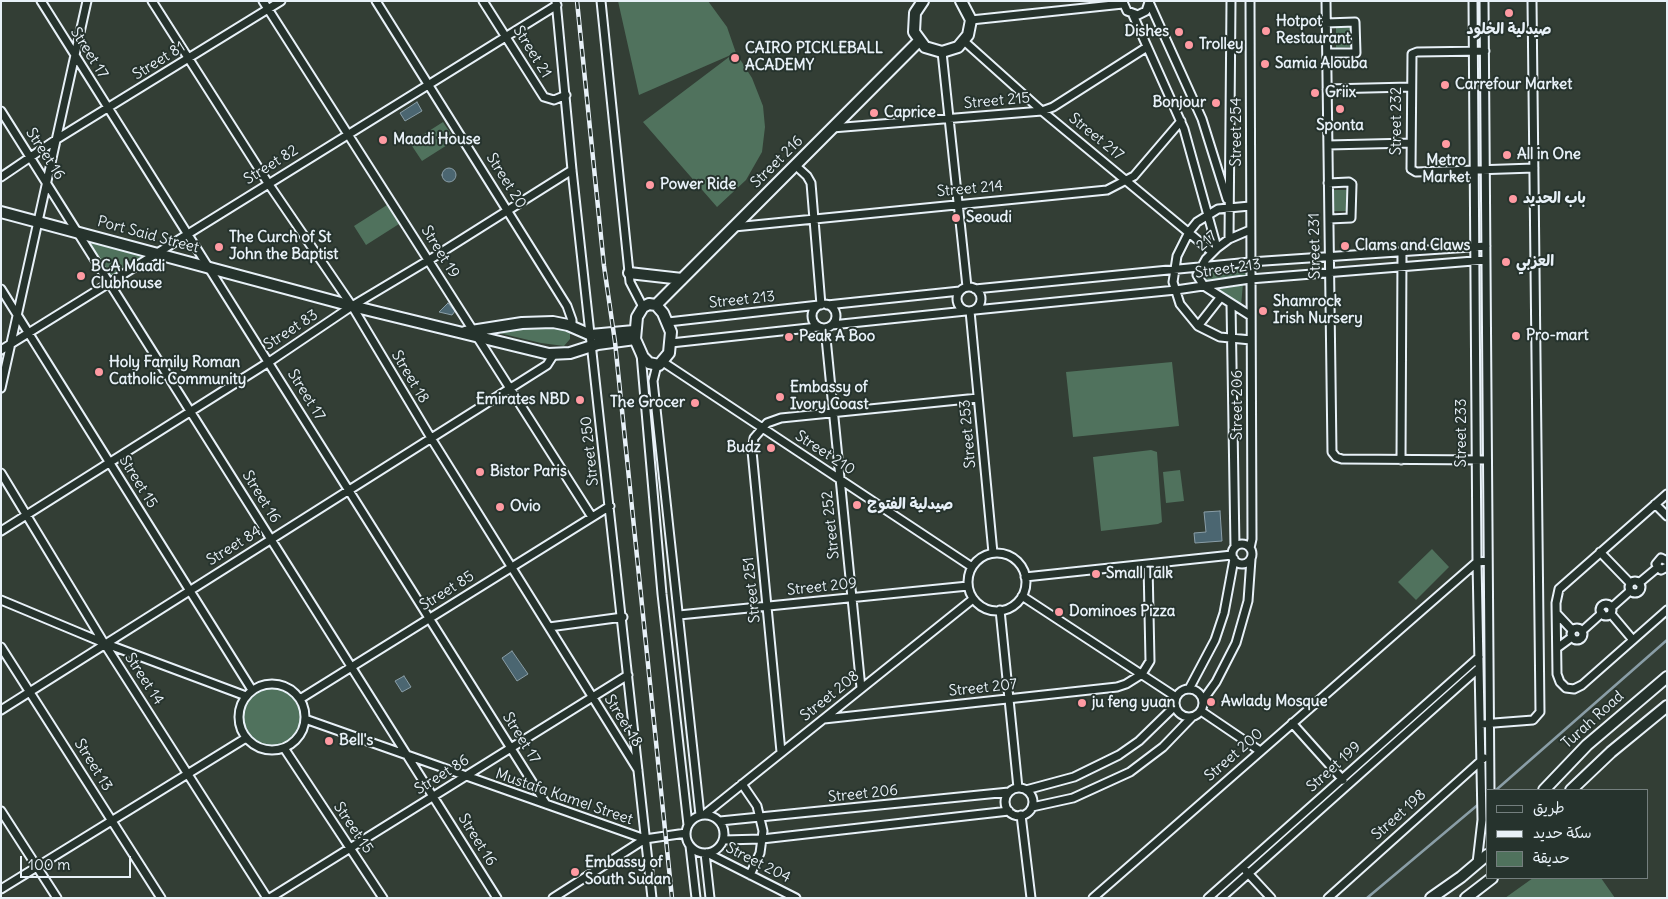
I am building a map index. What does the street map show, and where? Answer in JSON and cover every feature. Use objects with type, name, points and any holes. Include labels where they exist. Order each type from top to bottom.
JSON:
[{"type":"main road","points":[[923,1],[915,13],[913,22],[919,41],[933,50],[942,52],[950,50],[964,41],[970,27],[971,20],[961,1]]},
{"type":"main road","name":"Street 216","points":[[656,305],[919,41]]},
{"type":"main road","name":"Port Said Street","points":[[1,212],[352,306],[554,354],[570,353],[592,341],[635,335]]},
{"type":"main road","points":[[629,273],[682,279]]},
{"type":"main road","points":[[649,304],[656,305],[668,322],[671,342],[660,364],[649,362],[641,354],[635,335],[637,318],[643,307],[649,304]]},
{"type":"main road","name":"Port Said Street","points":[[476,334],[538,322],[553,322],[572,327],[592,341]]},
{"type":"main road","name":"Turah Road","points":[[1545,789],[1586,745],[1667,677]]},
{"type":"main road","points":[[1571,789],[1611,752],[1667,706]]},
{"type":"main road","points":[[1430,898],[1486,856]]},
{"type":"main road","points":[[1466,898],[1491,879]]},
{"type":"street","name":"Street 17","points":[[41,1],[546,804]]},
{"type":"street","points":[[1,388],[87,1]]},
{"type":"street","name":"Street 18","points":[[152,1],[268,183],[352,306],[431,438],[638,770]]},
{"type":"street","name":"Street 19","points":[[263,1],[592,518]]},
{"type":"street","name":"Street 81","points":[[1,177],[56,140],[281,1]]},
{"type":"street","name":"Street 20","points":[[376,1],[567,306],[572,320],[572,327]]},
{"type":"street","name":"Street 21","points":[[483,1],[544,97],[554,100],[566,96]]},
{"type":"street","points":[[601,1],[629,273],[633,291],[643,307]]},
{"type":"street","name":"Street 254","points":[[1229,239],[1231,1]]},
{"type":"street","name":"Street 254","points":[[1250,1],[1250,262]]},
{"type":"street","name":"Street 231","points":[[1326,1],[1332,452],[1336,457],[1342,459],[1487,460]]},
{"type":"street","name":"Street 233","points":[[1473,1],[1477,562],[1482,759],[1482,828],[1477,863]]},
{"type":"street","name":"Street 233","points":[[1484,1],[1490,789]]},
{"type":"street","points":[[1480,724],[1534,720],[1540,712],[1532,1]]},
{"type":"street","points":[[971,20],[1123,3],[1126,11],[1133,15],[1142,14],[1150,2]]},
{"type":"street","points":[[1150,2],[1202,119],[1230,207]]},
{"type":"street","name":"Street 82","points":[[1,350],[556,3]]},
{"type":"street","name":"Street 250","points":[[556,3],[572,170],[623,617],[652,898]]},
{"type":"street","points":[[1133,15],[1181,121],[1207,214],[1214,250]]},
{"type":"street","points":[[1326,23],[1355,22],[1356,53],[1326,53]]},
{"type":"street","name":"Street 217","points":[[964,41],[1042,111],[1189,232],[1214,250]]},
{"type":"street","name":"Street 215","points":[[832,128],[1042,111],[1053,107],[1147,47]]},
{"type":"street","name":"Street 232","points":[[1484,51],[1413,52],[1410,58],[1411,167],[1414,172],[1534,168]]},
{"type":"street","points":[[942,52],[958,204],[964,289],[957,302],[970,311],[981,299],[975,289]]},
{"type":"street","points":[[1327,89],[1410,87]]},
{"type":"street","name":"Street 16","points":[[1,111],[80,232],[497,898]]},
{"type":"street","name":"Street 214","points":[[734,227],[1100,191],[1127,181],[1181,121]]},
{"type":"street","points":[[1328,145],[1411,143]]},
{"type":"street","points":[[795,165],[807,176],[811,183],[822,305]]},
{"type":"street","name":"Street 83","points":[[1,531],[269,362],[352,306],[572,170]]},
{"type":"street","points":[[1328,183],[1349,182],[1352,184],[1351,218],[1329,219]]},
{"type":"street","points":[[1250,206],[1230,207],[1207,214],[1189,232],[1179,250],[1173,270],[1180,304],[1198,326],[1220,337],[1232,340],[1251,340]]},
{"type":"street","name":"217","points":[[1204,286],[1198,279],[1200,266],[1214,250],[1229,239],[1250,230]]},
{"type":"street","name":"Street 213","points":[[668,322],[964,289],[1200,266],[1486,246]]},
{"type":"street","points":[[1401,460],[1402,252]]},
{"type":"street","name":"Street 213","points":[[671,342],[1176,290],[1250,278],[1486,260]]},
{"type":"street","name":"Street 206","points":[[1250,262],[1252,539],[1250,548]]},
{"type":"street","points":[[1204,286],[1220,298],[1251,316]]},
{"type":"street","name":"Street 15","points":[[1,289],[189,590],[249,693]]},
{"type":"street","points":[[1198,326],[1220,298]]},
{"type":"street","name":"Street 206","points":[[1232,304],[1235,548]]},
{"type":"street","points":[[822,305],[833,308],[836,315],[825,327],[813,322],[812,314],[822,305]]},
{"type":"street","name":"Street 253","points":[[970,311],[992,553]]},
{"type":"street","name":"Street 252","points":[[825,327],[861,688]]},
{"type":"street","name":"Street 84","points":[[1,710],[104,643],[547,365],[554,354]]},
{"type":"street","points":[[641,354],[662,594],[688,825],[686,833],[690,846],[696,898]]},
{"type":"street","points":[[660,364],[653,381],[703,815]]},
{"type":"street","name":"Street 210","points":[[660,364],[762,428],[972,566]]},
{"type":"street","points":[[762,428],[781,418],[978,398]]},
{"type":"street","name":"Street 251","points":[[762,428],[754,438],[752,451],[781,752]]},
{"type":"street","name":"Street 14","points":[[1,473],[104,643],[269,898]]},
{"type":"street","points":[[1667,494],[1559,589],[1556,614],[1557,674],[1560,682],[1566,688],[1574,689],[1582,685],[1667,610]]},
{"type":"street","points":[[1655,504],[1667,516]]},
{"type":"street","name":"Street 85","points":[[300,699],[610,506]]},
{"type":"street","points":[[723,840],[762,839],[1009,812],[1020,815],[1032,807],[1073,798],[1112,782],[1163,747],[1192,717],[1201,711],[1203,700],[1227,663],[1238,636],[1248,602],[1251,559],[1250,548],[1244,545],[1235,548],[1224,614],[1218,631],[1203,664],[1188,689],[1176,697],[1175,706],[1181,715],[1192,717]]},
{"type":"street","points":[[1600,552],[1635,593],[1639,591],[1641,586],[1639,583]]},
{"type":"street","points":[[992,553],[1000,553],[1014,558],[1026,576],[1022,596],[1013,606],[1000,610],[990,610],[981,606],[974,599],[968,586],[972,566],[981,558],[992,553]]},
{"type":"street","points":[[1026,576],[1233,557],[1242,564],[1251,559]]},
{"type":"street","points":[[1556,614],[1572,634],[1579,639],[1582,636],[1582,631],[1602,614],[1607,616],[1633,582],[1639,583],[1664,569],[1656,562],[1659,559],[1667,560]]},
{"type":"street","points":[[1477,562],[1488,561]]},
{"type":"street","name":"Street 200","points":[[1092,898],[1477,562]]},
{"type":"street","points":[[1142,674],[1147,668],[1150,653],[1148,564]]},
{"type":"street","name":"Street 209","points":[[679,615],[968,586]]},
{"type":"street","points":[[1022,596],[1176,697]]},
{"type":"street","name":"Street 208","points":[[703,815],[974,599]]},
{"type":"street","points":[[1,600],[104,643],[249,693]]},
{"type":"street","points":[[1000,610],[1009,699],[1022,789],[1032,797],[1032,807]]},
{"type":"street","points":[[1611,610],[1633,640]]},
{"type":"street","points":[[549,627],[623,617]]},
{"type":"street","points":[[1557,648],[1572,634]]},
{"type":"street","name":"Street 13","points":[[1,647],[161,898]]},
{"type":"street","name":"Street 199","points":[[1208,898],[1479,657]]},
{"type":"street","name":"Street 199","points":[[1221,898],[1479,668]]},
{"type":"street","name":"Street 207","points":[[824,719],[1117,687],[1142,674]]},
{"type":"street","name":"Street 86","points":[[269,898],[628,675]]},
{"type":"street","points":[[275,684],[286,687],[300,699],[305,719],[299,737],[284,748],[263,749],[246,738],[239,721],[239,712],[249,693],[263,685],[275,684]]},
{"type":"street","points":[[1188,689],[1198,692],[1203,700]]},
{"type":"street","points":[[1009,812],[1005,804],[1009,792],[1074,776],[1112,759],[1139,740],[1175,706]]},
{"type":"street","points":[[1201,711],[1260,750]]},
{"type":"street","name":"Mustafa Kamel Street","points":[[305,719],[645,839]]},
{"type":"street","points":[[1292,723],[1347,784]]},
{"type":"street","points":[[1,889],[246,738]]},
{"type":"street","name":"Street 15","points":[[284,748],[383,898]]},
{"type":"street","name":"Street 198","points":[[1328,898],[1482,759],[1491,756]]},
{"type":"street","points":[[742,784],[754,800],[761,818],[762,839],[760,853],[750,875]]},
{"type":"street","name":"Street 206","points":[[720,821],[1009,792]]},
{"type":"street","points":[[1,811],[57,898]]},
{"type":"street","points":[[688,825],[703,815]]},
{"type":"street","points":[[690,846],[706,853],[715,850],[723,840],[724,830],[720,821],[703,815]]},
{"type":"street","points":[[1020,815],[1032,898]]},
{"type":"street","points":[[553,898],[645,839],[686,833]]},
{"type":"street","points":[[706,853],[710,898]]},
{"type":"street","name":"Street 204","points":[[706,853],[796,898]]},
{"type":"street","points":[[1242,867],[1271,898]]},
{"type":"green space","points":[[618,1],[708,1],[727,27],[736,53],[752,78],[763,106],[765,127],[762,152],[746,180],[717,207],[643,122],[733,54],[639,95]]},
{"type":"green space","points":[[1336,26],[1354,26],[1354,47],[1336,48]]},
{"type":"green space","points":[[443,122],[455,140],[422,161],[410,143]]},
{"type":"green space","points":[[1331,190],[1349,190],[1349,211],[1331,211]]},
{"type":"green space","points":[[387,205],[399,224],[366,245],[354,226]]},
{"type":"green space","points":[[86,237],[149,254],[110,277]]},
{"type":"green space","points":[[1247,265],[1247,277],[1204,284],[1200,277],[1202,268]]},
{"type":"green space","points":[[1243,283],[1241,306],[1209,287]]},
{"type":"green space","points":[[545,325],[563,327],[570,333],[570,339],[564,346],[541,343],[495,332]]},
{"type":"green space","points":[[1172,362],[1179,426],[1073,437],[1066,372]]},
{"type":"green space","points":[[1151,450],[1157,452],[1162,522],[1101,531],[1093,457]]},
{"type":"green space","points":[[1180,470],[1184,501],[1166,503],[1163,472]]},
{"type":"green space","points":[[1432,549],[1449,567],[1416,600],[1398,582]]},
{"type":"green space","points":[[266,686],[278,686],[289,691],[297,699],[302,710],[300,728],[289,741],[278,746],[266,746],[255,741],[247,733],[242,722],[242,710],[247,699],[255,691]]},
{"type":"green space","points":[[1532,879],[1602,879],[1615,898],[1505,898]]},
{"type":"water","points":[[417,102],[422,111],[405,121],[400,113]]},
{"type":"water","points":[[449,168],[454,170],[456,175],[454,180],[449,182],[444,180],[442,175],[444,170]]},
{"type":"water","points":[[448,303],[455,311],[452,315],[439,312]]},
{"type":"water","points":[[1220,511],[1222,541],[1195,543],[1194,533],[1206,532],[1204,512]]},
{"type":"water","points":[[512,651],[528,674],[517,681],[502,658]]},
{"type":"water","points":[[404,676],[411,687],[402,692],[395,681]]},
{"type":"waterway","points":[[1497,789],[1667,640]]},
{"type":"waterway","points":[[1367,898],[1480,803]]},
{"type":"railway","points":[[577,1],[604,266],[615,342],[672,898]]},
{"type":"place","name":"صيدلية الخلود","points":[[1509,13]]},
{"type":"place","name":"Hotpot Restaurant","points":[[1266,31]]},
{"type":"place","name":"Dishes","points":[[1179,32]]},
{"type":"place","name":"Trolley","points":[[1189,45]]},
{"type":"place","name":"CAIRO PICKLEBALL ACADEMY","points":[[735,58]]},
{"type":"place","name":"Samia Alouba","points":[[1265,64]]},
{"type":"place","name":"Carrefour Market","points":[[1445,85]]},
{"type":"place","name":"Griix","points":[[1315,93]]},
{"type":"place","name":"Bonjour","points":[[1216,103]]},
{"type":"place","name":"Sponta","points":[[1340,109]]},
{"type":"place","name":"Caprice","points":[[874,113]]},
{"type":"place","name":"Maadi House","points":[[383,140]]},
{"type":"place","name":"Metro Market","points":[[1446,144]]},
{"type":"place","name":"All in One","points":[[1507,155]]},
{"type":"place","name":"Power Ride","points":[[650,185]]},
{"type":"place","name":"باب الحديد","points":[[1513,199]]},
{"type":"place","name":"Seoudi","points":[[956,218]]},
{"type":"place","name":"Clams and Claws","points":[[1345,246]]},
{"type":"place","name":"The Curch of St John the Baptist","points":[[219,247]]},
{"type":"place","name":"العزبي","points":[[1506,262]]},
{"type":"place","name":"BCA Maadi Clubhouse","points":[[81,276]]},
{"type":"place","name":"Shamrock Irish Nursery","points":[[1263,311]]},
{"type":"place","name":"Pro-mart","points":[[1516,336]]},
{"type":"place","name":"Peak A Boo","points":[[789,337]]},
{"type":"place","name":"Holy Family Roman Catholic Community","points":[[99,372]]},
{"type":"place","name":"Embassy of Ivory Coast","points":[[780,397]]},
{"type":"place","name":"Emirates NBD","points":[[580,400]]},
{"type":"place","name":"The Grocer","points":[[695,403]]},
{"type":"place","name":"Budz","points":[[771,448]]},
{"type":"place","name":"Bistor Paris","points":[[480,472]]},
{"type":"place","name":"صيدلية الفتوح","points":[[857,505]]},
{"type":"place","name":"Ovio","points":[[500,507]]},
{"type":"place","name":"Small Talk","points":[[1096,574]]},
{"type":"place","name":"Dominoes Pizza","points":[[1059,612]]},
{"type":"place","name":"Awlady Mosque","points":[[1211,702]]},
{"type":"place","name":"ju feng yuan","points":[[1082,703]]},
{"type":"place","name":"Bell's","points":[[329,741]]},
{"type":"place","name":"Embassy of South Sudan","points":[[575,872]]}]
